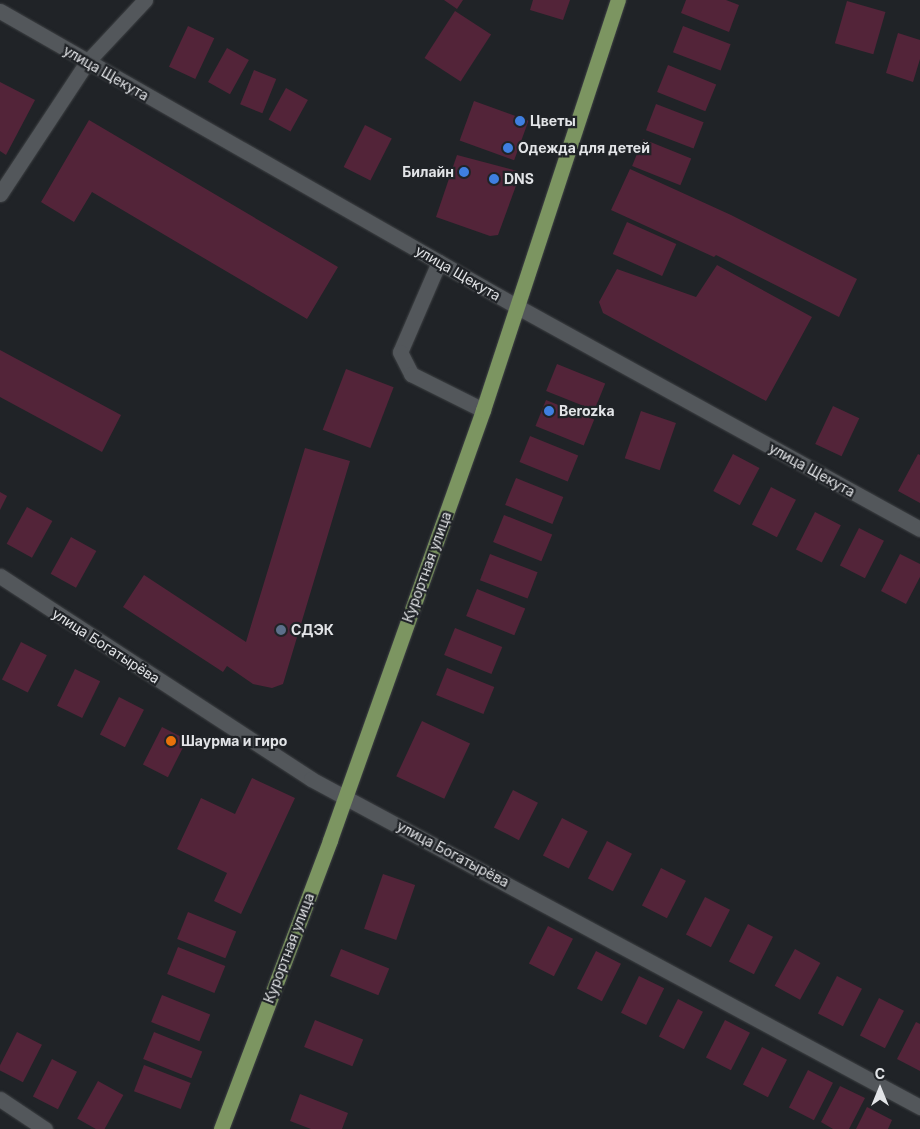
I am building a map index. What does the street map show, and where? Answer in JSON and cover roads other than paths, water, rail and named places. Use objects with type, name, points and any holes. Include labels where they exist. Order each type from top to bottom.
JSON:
[{"type":"main road","name":"Курортная улица","points":[[221,1129],[346,797],[483,410],[618,0]]},
{"type":"street","points":[[0,194],[87,62],[145,0]]},
{"type":"street","name":"улица Щекута","points":[[0,11],[516,306],[920,529]]},
{"type":"street","points":[[439,262],[400,352],[411,374],[483,410]]},
{"type":"street","name":"улица Богатырёва","points":[[0,576],[296,770],[920,1107]]},
{"type":"street","points":[[0,1099],[45,1129]]},
{"type":"place","name":"Цветы","points":[[520,121]]},
{"type":"place","name":"Одежда для детей","points":[[508,148]]},
{"type":"place","name":"Билайн","points":[[464,172]]},
{"type":"place","name":"DNS","points":[[494,179]]},
{"type":"place","name":"Berozka","points":[[549,411]]},
{"type":"place","name":"СДЭК","points":[[281,630]]},
{"type":"place","name":"Шаурма и гиро","points":[[171,741]]}]
